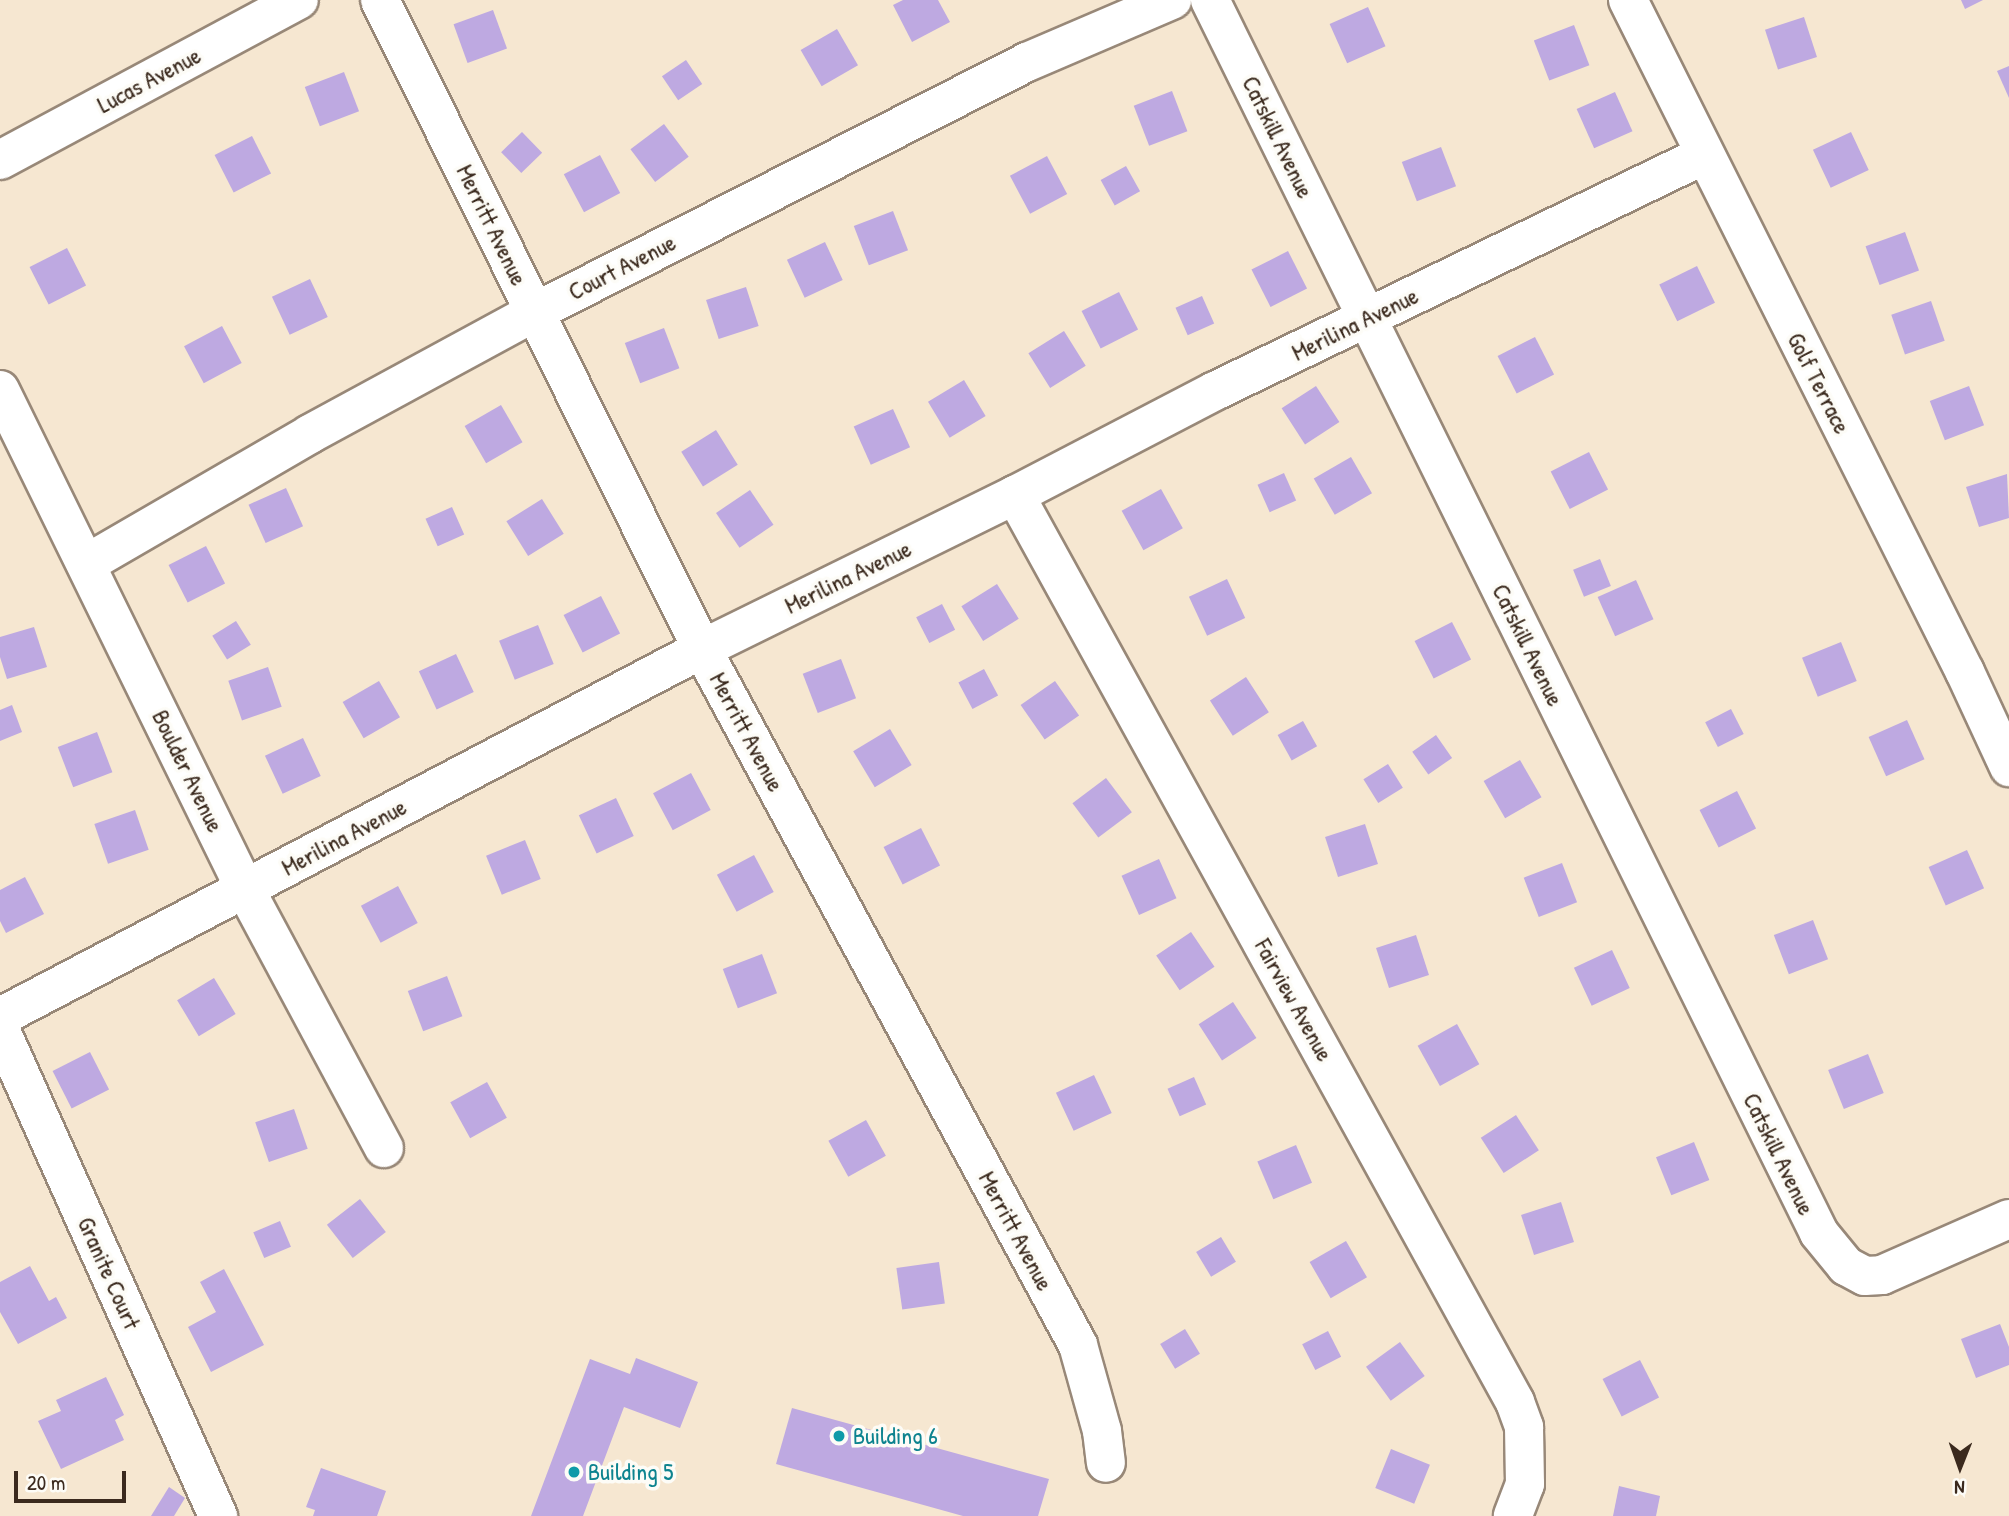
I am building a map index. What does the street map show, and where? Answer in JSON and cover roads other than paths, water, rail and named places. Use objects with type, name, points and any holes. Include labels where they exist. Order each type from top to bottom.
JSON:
[{"type":"street","name":"Lucas Avenue","points":[[0,160],[299,0]]},
{"type":"street","name":"Merritt Avenue","points":[[380,0],[702,649],[1078,1345],[1102,1431],[1106,1463]]},
{"type":"street","name":"Court Avenue","points":[[86,564],[310,434],[535,312],[1027,62],[1172,0]]},
{"type":"street","name":"Catskill Avenue","points":[[1210,0],[1819,1233],[1846,1266],[1865,1276],[1882,1275],[1904,1268],[2009,1219]]},
{"type":"street","name":"Golf Terrace","points":[[1628,0],[1965,671],[2009,767]]},
{"type":"street","name":"Merilina Avenue","points":[[0,1017],[702,649],[1015,495],[1215,391],[1704,155]]},
{"type":"street","name":"Boulder Avenue","points":[[0,390],[246,888],[383,1148]]},
{"type":"street","name":"Fairview Avenue","points":[[1015,495],[1515,1402],[1524,1427],[1525,1483],[1513,1516]]},
{"type":"street","name":"Granite Court","points":[[0,1029],[218,1516]]},
{"type":"place","name":"Building 6","points":[[839,1436]]},
{"type":"place","name":"Building 5","points":[[574,1472]]}]
